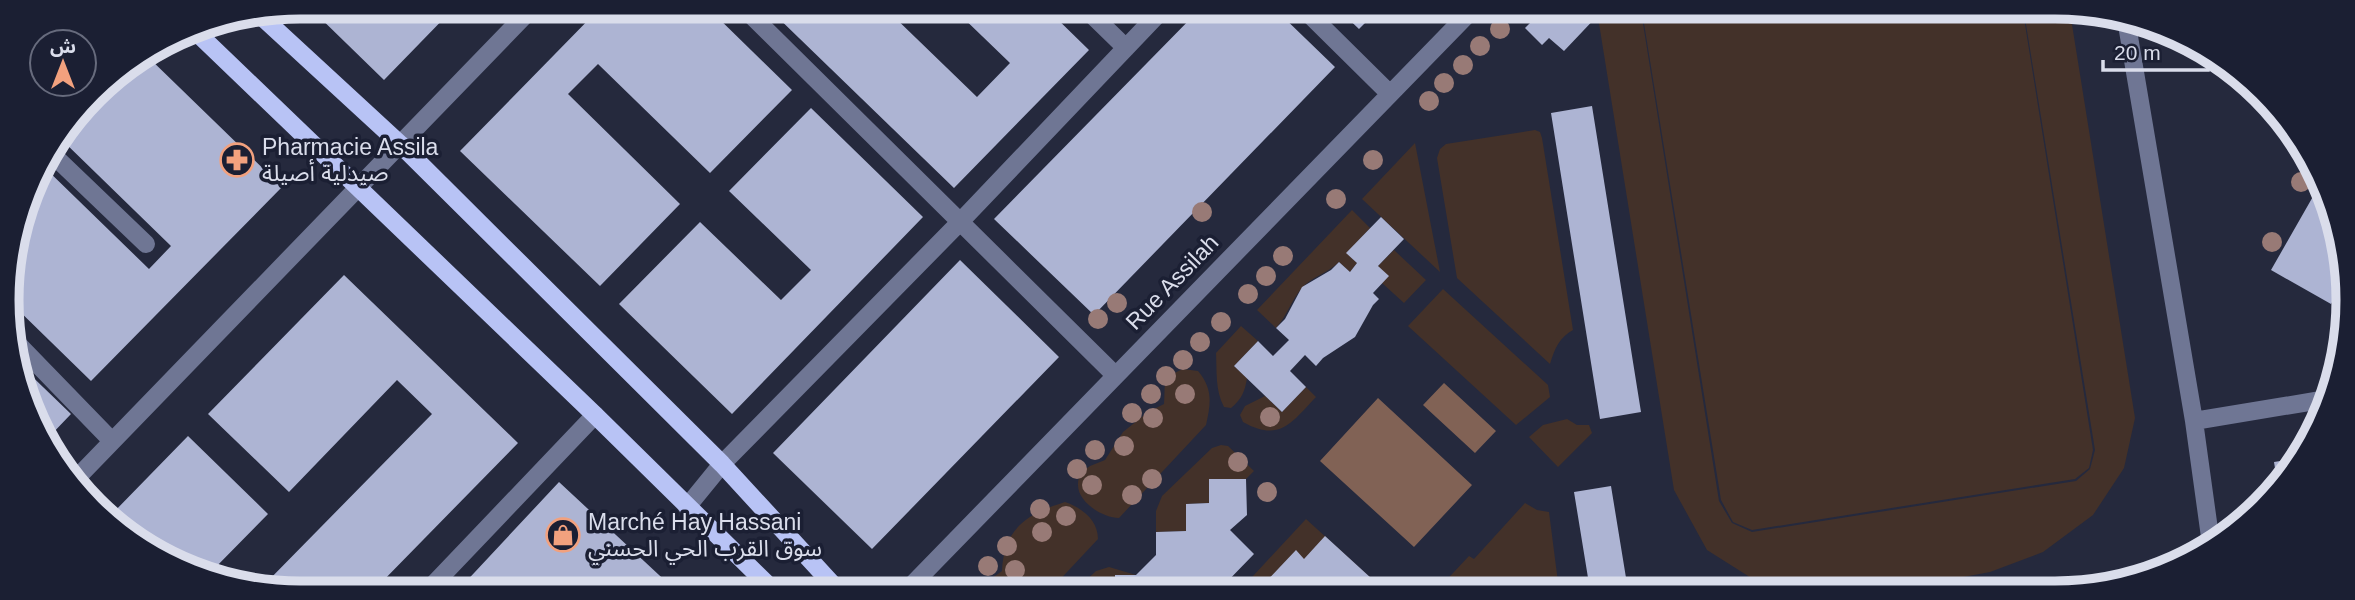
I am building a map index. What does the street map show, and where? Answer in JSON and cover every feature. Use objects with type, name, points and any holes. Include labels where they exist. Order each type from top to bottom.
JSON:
[{"type":"main road","points":[[267,22],[400,144],[722,464],[830,581]]},
{"type":"main road","points":[[202,37],[764,581]]},
{"type":"street","points":[[80,474],[521,19]]},
{"type":"street","points":[[755,19],[1115,375]]},
{"type":"street","points":[[1096,19],[1126,48]]},
{"type":"street","points":[[687,507],[722,464],[960,222],[1153,19]]},
{"type":"street","points":[[1314,19],[1390,94]]},
{"type":"street","name":"Rue Assilah","points":[[916,581],[1463,19]]},
{"type":"street","points":[[2128,29],[2194,421],[2210,534]]},
{"type":"street","points":[[57,159],[146,244]]},
{"type":"street","points":[[24,352],[112,441]]},
{"type":"street","points":[[2194,421],[2317,401]]},
{"type":"street","points":[[437,581],[595,415]]},
{"type":"shaded area","points":[[1598,19],[1642,19],[1719,501],[1732,523],[1752,532],[2076,481],[2090,469],[2095,450],[2025,19],[2071,20],[2135,418],[2124,468],[2093,515],[2043,552],[1990,572],[1942,581],[1756,581],[1707,550],[1674,490]]},
{"type":"shaded area","points":[[1643,19],[2024,19],[2093,450],[2089,468],[2075,479],[1752,530],[1733,522],[1721,500]]},
{"type":"shaded area","points":[[1535,130],[1540,132],[1542,138],[1573,330],[1558,344],[1550,364],[1457,278],[1437,158],[1440,149],[1446,144]]},
{"type":"shaded area","points":[[1415,143],[1440,272],[1362,199]]},
{"type":"shaded area","points":[[1352,210],[1370,228],[1347,253],[1357,263],[1350,272],[1339,262],[1305,285],[1276,328],[1257,310]]},
{"type":"shaded area","points":[[1394,250],[1426,280],[1404,303],[1382,283],[1378,266]]},
{"type":"shaded area","points":[[1443,289],[1548,385],[1550,397],[1516,425],[1408,326]]},
{"type":"shaded area","points":[[1241,326],[1258,341],[1234,366],[1247,378],[1242,394],[1231,408],[1224,407],[1218,387],[1216,353]]},
{"type":"shaded area","points":[[1183,369],[1198,371],[1206,384],[1210,403],[1206,425],[1119,518],[1092,508],[1079,491],[1080,473],[1105,460],[1123,432],[1148,412],[1164,404],[1167,379]]},
{"type":"shaded area","points":[[1444,383],[1496,431],[1475,453],[1423,405]]},
{"type":"shaded area","points":[[1306,387],[1316,397],[1284,427],[1267,430],[1243,422],[1240,415],[1245,406],[1265,396],[1282,412]]},
{"type":"shaded area","points":[[1378,398],[1472,485],[1414,547],[1320,461]]},
{"type":"shaded area","points":[[1567,419],[1577,425],[1589,425],[1592,433],[1558,467],[1529,437],[1543,425]]},
{"type":"shaded area","points":[[1228,446],[1254,471],[1246,479],[1209,479],[1209,503],[1186,504],[1186,531],[1156,532],[1156,511],[1162,496],[1212,448]]},
{"type":"shaded area","points":[[1065,502],[1088,516],[1095,526],[1098,539],[1059,581],[988,581],[1002,571],[1007,544],[1013,533],[1039,512]]},
{"type":"shaded area","points":[[1525,503],[1537,510],[1549,512],[1558,581],[1446,581],[1469,556],[1474,559]]},
{"type":"shaded area","points":[[1306,519],[1374,581],[1248,581]]},
{"type":"shaded area","points":[[1109,567],[1136,575],[1115,575],[1115,581],[1085,581],[1096,571]]},
{"type":"building","points":[[321,19],[443,19],[384,80]]},
{"type":"building","points":[[589,19],[719,19],[792,90],[710,173],[598,64],[568,94],[680,204],[600,286],[460,151]]},
{"type":"building","points":[[779,19],[896,19],[977,97],[1010,63],[964,19],[1057,19],[1089,50],[954,188]]},
{"type":"building","points":[[1190,19],[1285,19],[1335,67],[1094,315],[994,219]]},
{"type":"building","points":[[1348,19],[1369,19],[1359,29]]},
{"type":"building","points":[[1534,19],[1594,19],[1564,51],[1549,38],[1542,45],[1525,28]]},
{"type":"building","points":[[153,62],[282,187],[91,381],[20,311],[25,245],[34,210],[50,173],[149,269],[171,246],[67,145],[101,101],[129,77]]},
{"type":"building","points":[[1592,106],[1641,412],[1600,419],[1551,113]]},
{"type":"building","points":[[811,108],[923,217],[732,414],[619,304],[700,222],[781,300],[811,270],[729,191]]},
{"type":"building","points":[[2314,194],[2330,245],[2336,296],[2331,304],[2271,270]]},
{"type":"building","points":[[1381,217],[1404,239],[1378,266],[1389,276],[1373,293],[1379,299],[1355,337],[1323,358],[1316,366],[1305,355],[1290,371],[1306,387],[1282,412],[1234,366],[1258,341],[1273,356],[1289,340],[1276,328],[1285,319],[1302,287],[1331,270],[1339,262],[1350,272],[1357,263],[1346,253]]},
{"type":"building","points":[[960,260],[1059,357],[872,549],[773,453]]},
{"type":"building","points":[[344,275],[518,443],[383,581],[282,580],[270,579],[432,414],[397,380],[289,492],[208,414]]},
{"type":"building","points":[[29,374],[71,414],[53,433]]},
{"type":"building","points":[[188,436],[268,514],[215,568],[160,543],[115,511]]},
{"type":"building","points":[[2285,460],[2276,474],[2274,462]]},
{"type":"building","points":[[1209,479],[1246,479],[1247,515],[1230,530],[1254,554],[1228,581],[1115,581],[1115,575],[1136,575],[1156,555],[1156,532],[1186,531],[1186,504],[1209,503]]},
{"type":"building","name":"Marché Hay Hassani سوق القرب الحي الحسني","points":[[559,482],[665,581],[467,581]]},
{"type":"building","points":[[1611,486],[1627,581],[1589,581],[1574,492]]},
{"type":"building","points":[[1325,536],[1374,581],[1267,581],[1296,550],[1304,559]]},
{"type":"place","name":"Pharmacie Assila صيدلية أصيلة","points":[[237,160]]},
{"type":"place","name":"Marché Hay Hassani سوق القرب الحي الحسني","points":[[563,535]]}]
